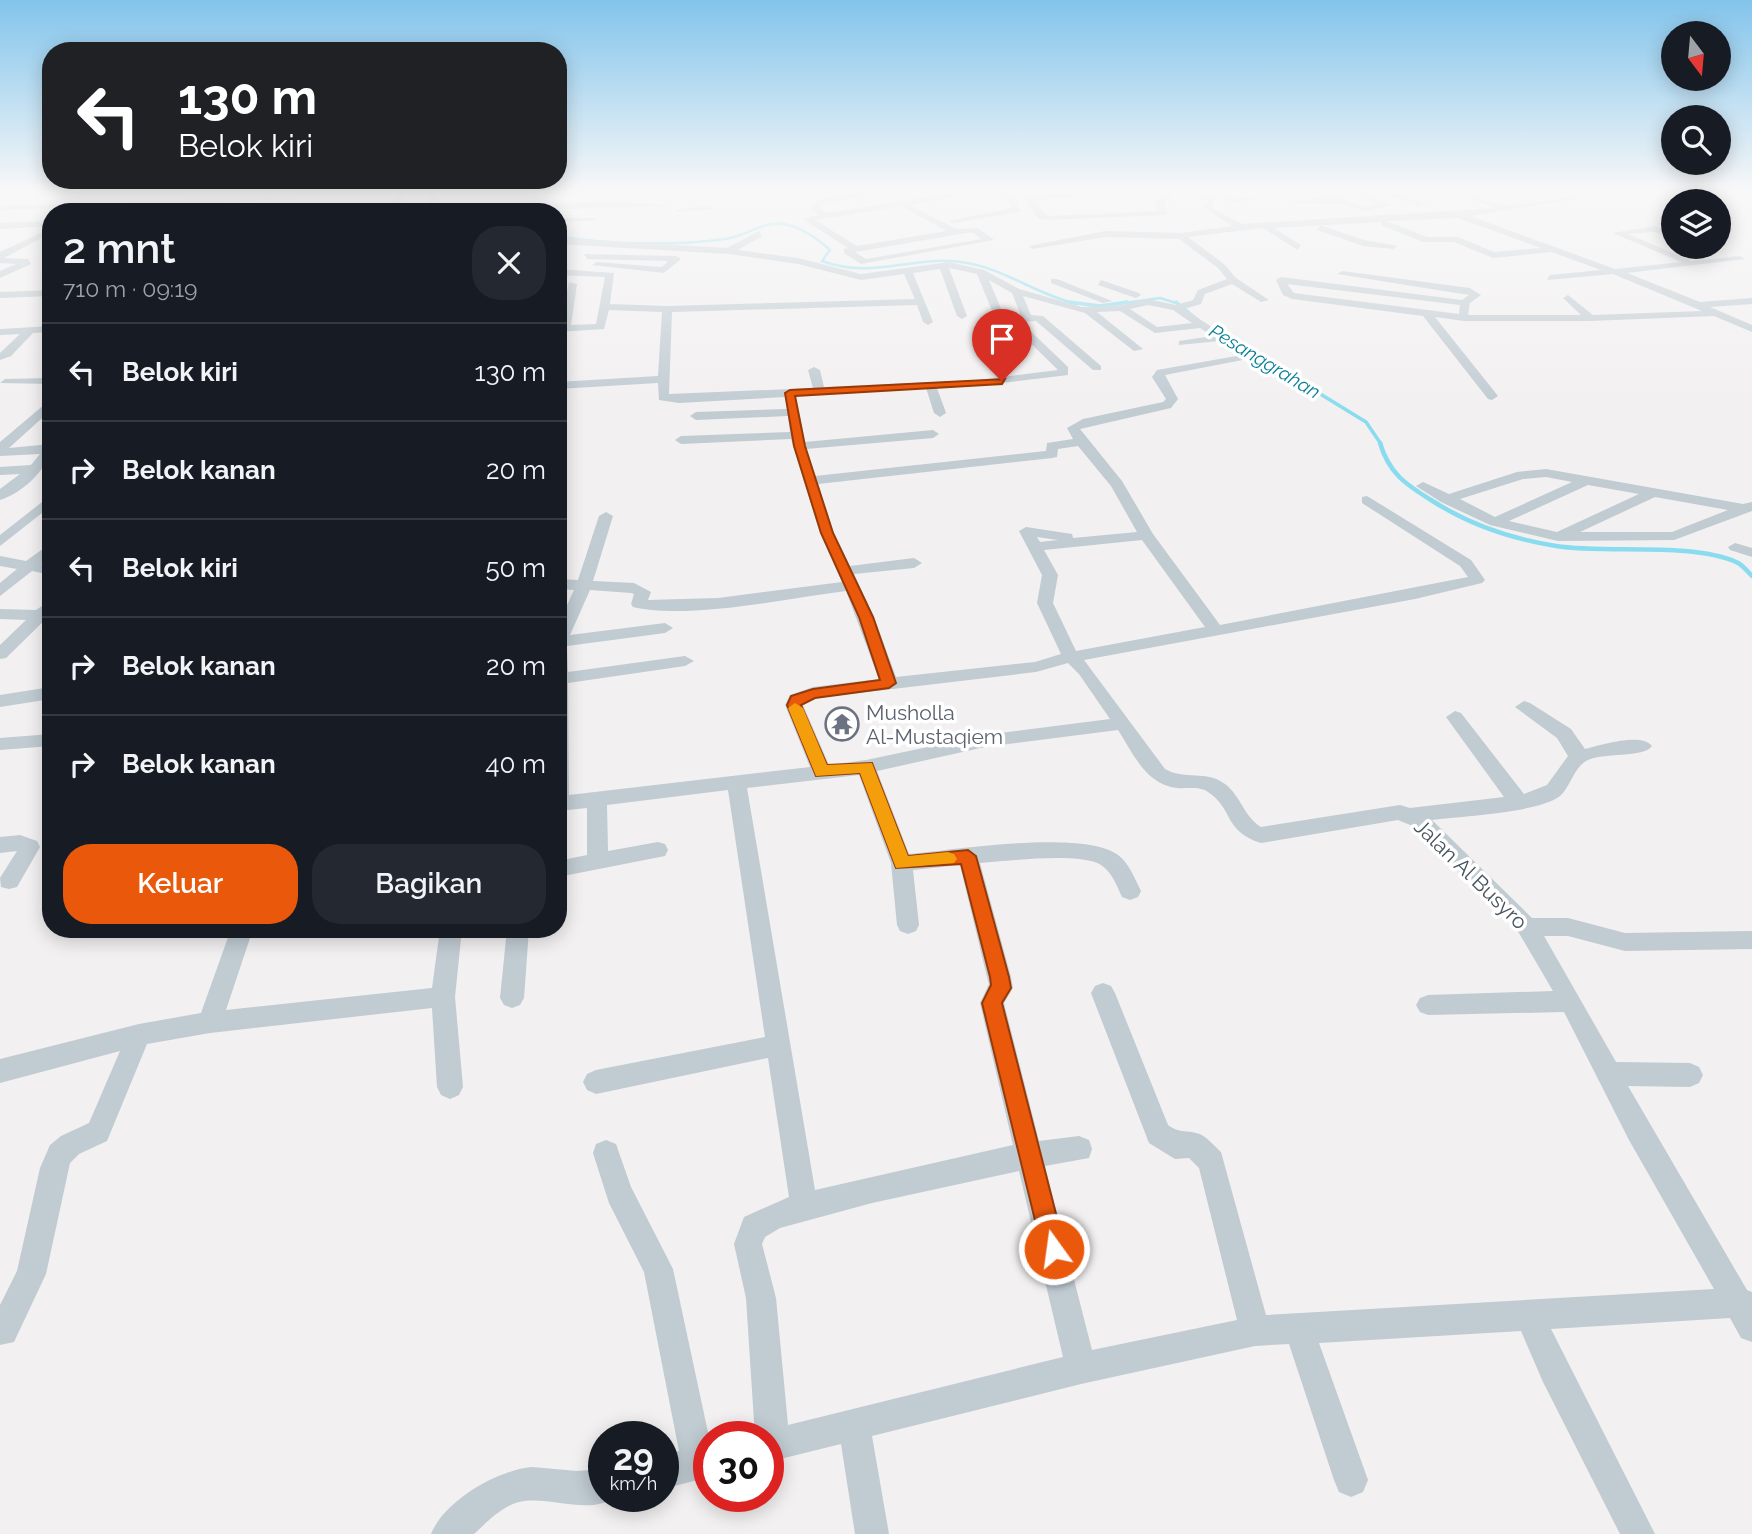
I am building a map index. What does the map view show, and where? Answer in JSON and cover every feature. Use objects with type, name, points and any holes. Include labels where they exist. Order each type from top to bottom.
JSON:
[{"type":"street","points":[[0,275],[22,265]]},
{"type":"street","points":[[596,265],[664,270],[670,265]]},
{"type":"street","points":[[811,265],[861,278]]},
{"type":"street","points":[[829,279],[861,278],[943,265],[981,272],[1016,291],[1057,304],[1122,308],[1148,302],[1184,307],[1198,325],[1252,357],[1161,372],[1158,377],[1170,395],[1171,402],[1075,425],[1073,428],[1081,442],[1117,484],[1146,535],[1215,629]]},
{"type":"street","points":[[943,265],[962,316]]},
{"type":"street","points":[[1220,265],[1233,280],[1264,300]]},
{"type":"street","points":[[1593,265],[1700,305],[1752,329]]},
{"type":"street","points":[[1549,278],[1677,265]]},
{"type":"street","points":[[907,272],[927,318],[912,315]]},
{"type":"street","points":[[981,272],[999,316]]},
{"type":"street","points":[[1325,272],[1464,289],[1476,294],[1464,303],[1281,280],[1290,295],[1464,318],[1590,318],[1718,313]]},
{"type":"street","points":[[567,273],[611,275],[600,327],[567,328]]},
{"type":"street","points":[[1184,307],[1201,292],[1233,280]]},
{"type":"street","points":[[1054,281],[1098,307],[1138,349]]},
{"type":"street","points":[[1101,283],[1136,295]]},
{"type":"street","points":[[567,284],[607,284]]},
{"type":"street","points":[[567,306],[572,284]]},
{"type":"street","points":[[903,290],[917,290]]},
{"type":"street","points":[[1016,291],[1033,318],[1097,368]]},
{"type":"street","points":[[0,295],[42,292]]},
{"type":"street","points":[[806,293],[834,292]]},
{"type":"street","points":[[1098,307],[1136,295],[1160,292]]},
{"type":"street","points":[[1568,298],[1590,318]]},
{"type":"street","points":[[1700,305],[1752,301]]},
{"type":"street","points":[[605,307],[667,309],[921,302]]},
{"type":"street","points":[[1464,303],[1464,318]]},
{"type":"street","points":[[667,309],[663,397],[670,399],[977,383],[1064,373],[1064,369],[1013,321],[1062,317],[1057,304]]},
{"type":"street","points":[[1331,307],[1367,306]]},
{"type":"street","points":[[1122,308],[1155,330],[1198,325]]},
{"type":"street","points":[[1427,314],[1492,396]]},
{"type":"street","points":[[0,332],[42,330]]},
{"type":"street","points":[[0,357],[7,354],[29,331]]},
{"type":"street","points":[[1183,343],[1220,338]]},
{"type":"street","points":[[814,370],[820,393]]},
{"type":"street","points":[[567,385],[663,379]]},
{"type":"street","points":[[5,382],[42,381]]},
{"type":"street","points":[[930,384],[940,413]]},
{"type":"street","points":[[790,393],[799,441],[827,533],[866,617],[889,683]]},
{"type":"street","points":[[0,450],[42,412]]},
{"type":"street","points":[[696,416],[792,412]]},
{"type":"street","points":[[0,429],[23,427]]},
{"type":"street","points":[[681,440],[799,441],[933,434]]},
{"type":"street","points":[[810,481],[1052,454],[1052,446],[1081,442]]},
{"type":"street","points":[[0,450],[42,449]]},
{"type":"street","points":[[0,496],[34,470],[42,460]]},
{"type":"street","points":[[0,471],[42,470]]},
{"type":"street","points":[[1446,499],[1533,473],[1749,509]]},
{"type":"street","points":[[1495,522],[1585,481]]},
{"type":"street","points":[[1423,486],[1495,522],[1558,537],[1674,536],[1749,509]]},
{"type":"street","points":[[1558,537],[1654,492]]},
{"type":"street","points":[[822,772],[794,705],[796,699],[813,693],[1024,669],[1071,657],[1415,594],[1477,580],[1466,563],[1367,500]]},
{"type":"street","points":[[0,542],[42,507]]},
{"type":"street","points":[[567,624],[584,585],[606,516]]},
{"type":"street","name":"Jalan Al Busyro","points":[[1146,535],[1035,547],[1050,575],[1045,603],[1071,657],[1085,670],[1162,778],[1172,782],[1213,785],[1223,794],[1244,828],[1256,834],[1399,812],[1422,822],[1527,927],[1571,1001],[1608,1074],[1747,1312]]},
{"type":"street","points":[[1735,547],[1752,553]]},
{"type":"street","points":[[0,591],[42,555]]},
{"type":"street","points":[[0,561],[42,569]]},
{"type":"street","points":[[639,604],[704,603],[847,578],[914,563]]},
{"type":"street","points":[[567,584],[640,589],[643,592],[639,604],[622,635]]},
{"type":"street","points":[[0,614],[42,610]]},
{"type":"street","points":[[0,654],[42,614]]},
{"type":"street","points":[[567,641],[665,628]]},
{"type":"street","points":[[567,677],[685,661]]},
{"type":"street","points":[[0,701],[26,699],[42,694]]},
{"type":"street","points":[[1524,707],[1566,736],[1572,742],[1578,757]]},
{"type":"street","points":[[1455,717],[1519,802]]},
{"type":"street","points":[[567,803],[737,784],[866,766],[985,741],[1124,723]]},
{"type":"street","points":[[0,744],[42,741]]},
{"type":"street","points":[[1411,815],[1423,811],[1519,802],[1554,790],[1578,757],[1612,748],[1643,746]]},
{"type":"street","points":[[866,766],[902,863],[908,925]]},
{"type":"street","points":[[737,784],[804,1207]]},
{"type":"street","points":[[597,798],[597,861]]},
{"type":"street","points":[[0,845],[20,843],[30,847],[9,881]]},
{"type":"street","points":[[567,867],[658,850]]},
{"type":"street","points":[[902,863],[968,856],[1091,853],[1111,861],[1130,891]]},
{"type":"street","points":[[968,856],[1001,988],[993,995],[992,1003],[1081,1368]]},
{"type":"street","points":[[1527,927],[1568,927],[1625,942],[1752,940]]},
{"type":"street","points":[[210,1022],[239,938]]},
{"type":"street","points":[[450,938],[443,997],[450,1087]]},
{"type":"street","points":[[512,998],[517,938]]},
{"type":"street","points":[[1103,993],[1158,1134],[1175,1146],[1194,1144],[1211,1161],[1255,1331]]},
{"type":"street","points":[[0,1072],[139,1035],[210,1022],[443,997]]},
{"type":"street","points":[[1428,1006],[1571,1001]]},
{"type":"street","points":[[3,1331],[30,1274],[54,1168],[60,1154],[97,1132],[139,1035]]},
{"type":"street","points":[[596,1082],[778,1045]]},
{"type":"street","points":[[1608,1074],[1690,1075]]},
{"type":"street","points":[[769,1421],[761,1298],[748,1244],[754,1227],[775,1215],[804,1207],[1028,1154],[1079,1149]]},
{"type":"street","points":[[606,1153],[619,1193],[658,1269],[693,1421]]},
{"type":"street","points":[[784,1442],[1081,1368],[1255,1331],[1530,1315],[1747,1312]]},
{"type":"street","points":[[1530,1315],[1554,1371],[1638,1534]]},
{"type":"street","points":[[1299,1329],[1351,1480]]},
{"type":"street","points":[[854,1424],[872,1534]]},
{"type":"street","points":[[449,1534],[495,1494],[528,1484],[588,1489]]},
{"type":"waterway","name":"Pesanggrahan","points":[[836,265],[858,268],[904,265]]},
{"type":"waterway","name":"Pesanggrahan","points":[[974,265],[991,269],[1070,302]]},
{"type":"waterway","name":"Pesanggrahan","points":[[1118,304],[1160,298],[1178,304]]},
{"type":"waterway","name":"Pesanggrahan","points":[[1070,302],[1100,306],[1127,302]]},
{"type":"waterway","name":"Pesanggrahan","points":[[1070,302],[1077,304]]},
{"type":"waterway","name":"Pesanggrahan","points":[[1178,304],[1200,322]]},
{"type":"waterway","name":"Pesanggrahan","points":[[1221,333],[1366,422],[1381,444]]},
{"type":"waterway","name":"Pesanggrahan","points":[[1380,443],[1393,470],[1406,483],[1445,509],[1491,529],[1556,546],[1696,552],[1738,563],[1752,576]]},
{"type":"slow traffic","points":[[795,708],[822,772],[866,766],[902,863],[948,859]]},
{"type":"place","name":"Musholla Al-Mustaqiem","points":[[842,724]]},
{"type":"route","points":[[1002,381],[790,393],[799,446],[827,533],[866,617],[889,683],[813,693],[796,699],[794,705],[822,772],[866,766],[902,863],[968,856],[1001,988],[993,995],[992,1003],[1054,1249]]}]
